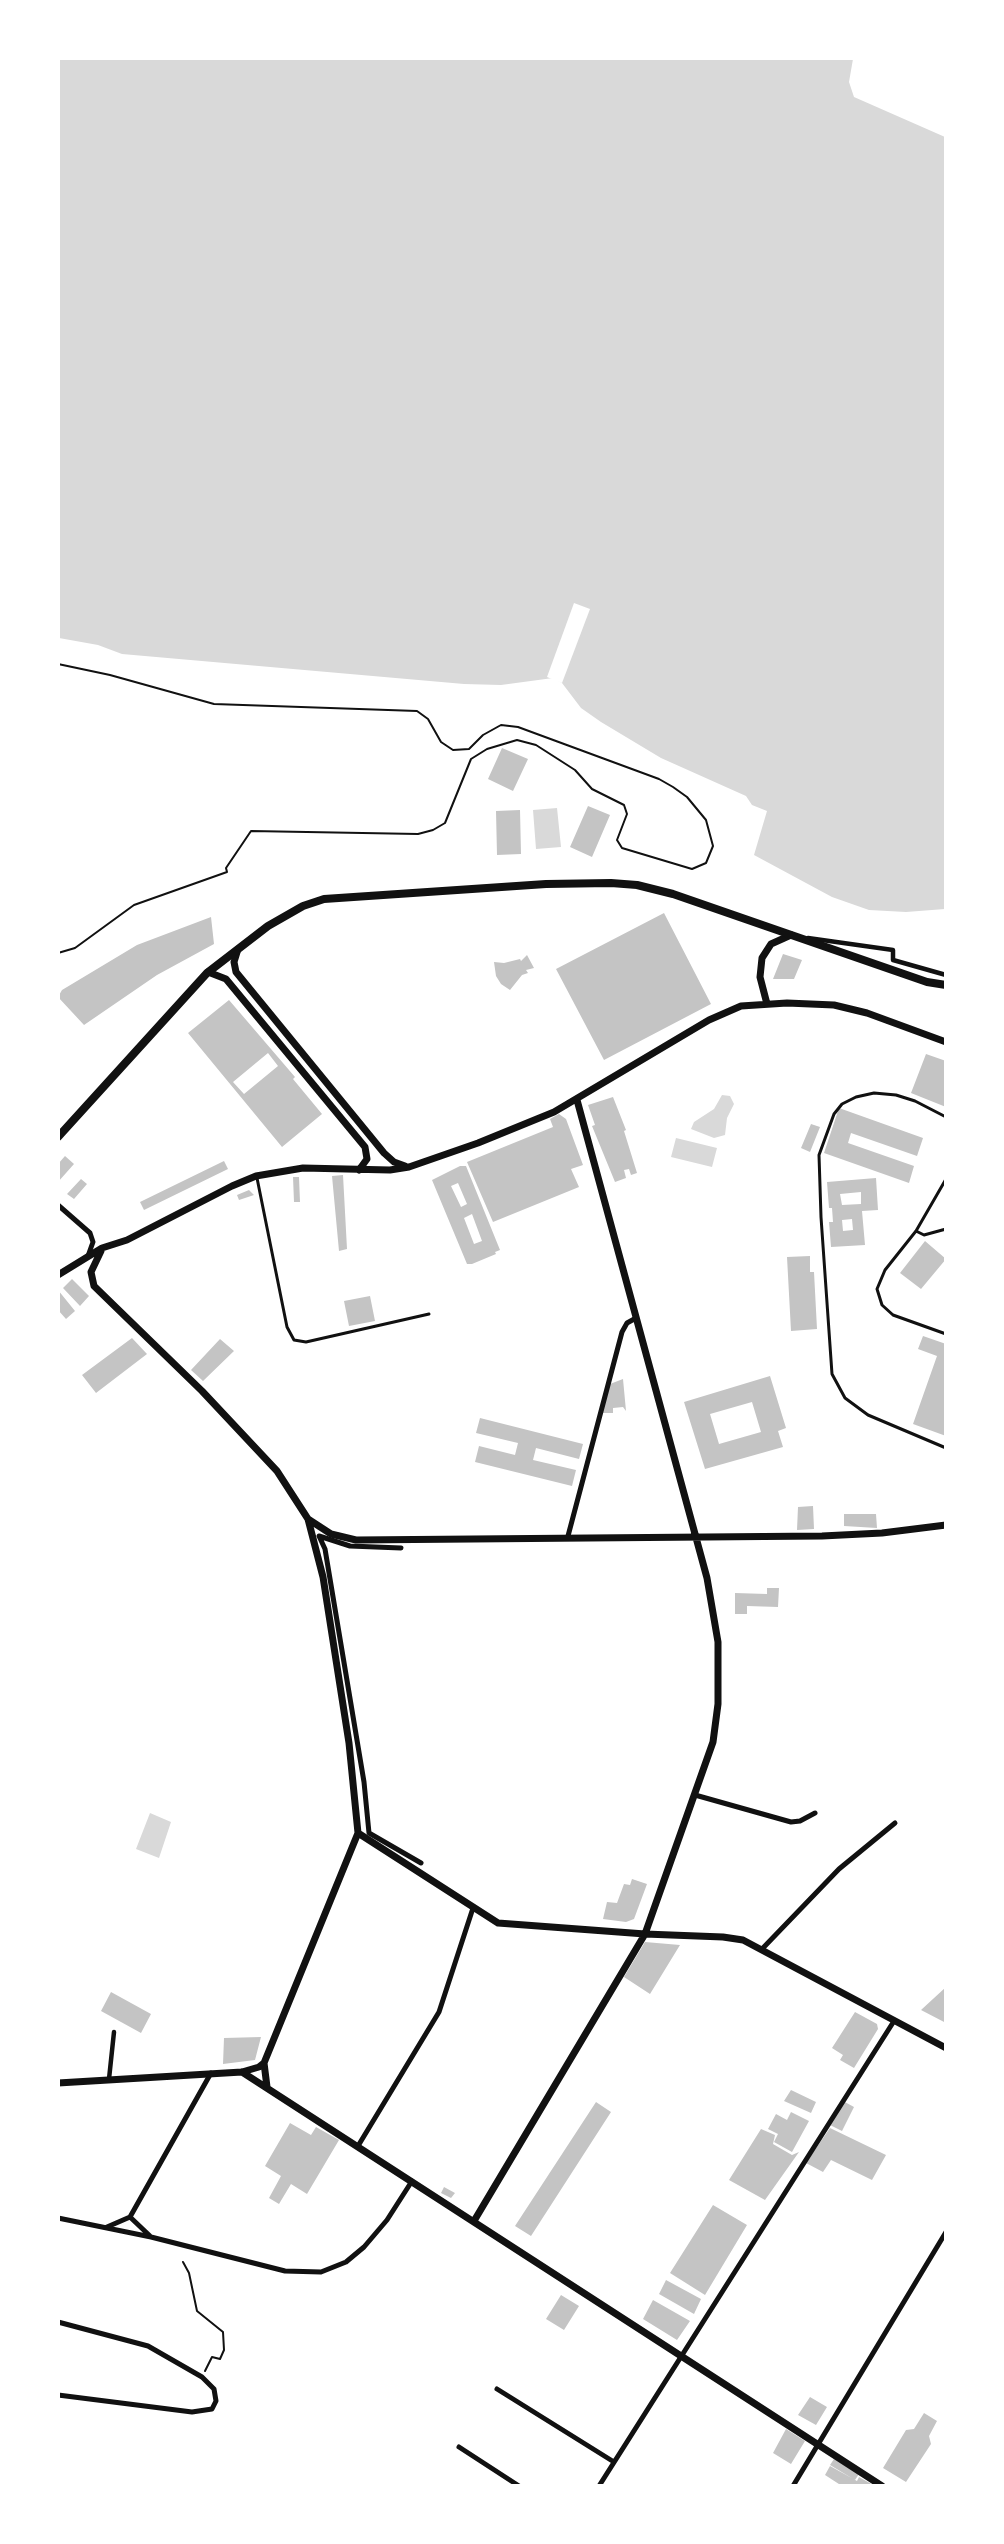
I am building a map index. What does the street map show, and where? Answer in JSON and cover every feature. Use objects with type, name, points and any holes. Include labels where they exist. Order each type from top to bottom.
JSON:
[{"type":"main road","points":[[58,1137],[208,972],[239,947],[303,906],[324,898],[579,883],[611,883],[654,889],[927,982],[945,985]]},
{"type":"street","points":[[767,1004],[760,977],[762,958],[771,944],[794,936],[892,950],[893,960],[945,975]]},
{"type":"street","points":[[239,947],[234,962],[236,972],[388,1156],[409,1167]]},
{"type":"street","points":[[208,972],[222,975],[230,982],[365,1147],[367,1159],[359,1170]]},
{"type":"street","points":[[58,1275],[102,1248],[127,1240],[256,1176],[303,1168],[359,1170],[409,1167],[520,1126],[577,1100],[710,1020],[741,1006],[834,1005],[867,1013],[945,1042]]},
{"type":"street","points":[[474,2221],[645,1934],[713,1742],[720,1672],[714,1614],[696,1538],[577,1100]]},
{"type":"street","points":[[58,1205],[90,1233],[93,1242],[88,1256]]},
{"type":"street","points":[[58,2083],[242,2072],[259,2067],[264,2063],[358,1833],[349,1743],[328,1608],[308,1519],[289,1487],[244,1434],[94,1286],[91,1272],[102,1248]]},
{"type":"street","points":[[568,1536],[622,1332],[627,1323],[636,1318]]},
{"type":"street","points":[[308,1519],[331,1534],[356,1539],[568,1536],[696,1538],[882,1533],[945,1525]]},
{"type":"street","points":[[401,1548],[350,1546],[320,1536],[325,1549],[364,1782],[369,1833],[421,1863]]},
{"type":"street","points":[[695,1795],[791,1822],[800,1821],[815,1813]]},
{"type":"street","points":[[762,1949],[839,1869],[895,1823]]},
{"type":"street","points":[[358,1833],[498,1923],[743,1940],[945,2048]]},
{"type":"street","points":[[358,2146],[439,2012],[473,1908]]},
{"type":"street","points":[[599,2486],[894,2021]]},
{"type":"street","points":[[109,2079],[114,2032]]},
{"type":"street","points":[[264,2063],[267,2087]]},
{"type":"street","points":[[242,2072],[882,2486]]},
{"type":"street","points":[[105,2228],[130,2217],[211,2073]]},
{"type":"street","points":[[58,2218],[151,2237],[285,2271],[321,2272],[346,2262],[364,2247],[387,2220],[412,2181]]},
{"type":"street","points":[[130,2217],[151,2237]]},
{"type":"street","points":[[793,2486],[945,2232]]},
{"type":"street","points":[[58,2322],[148,2346],[202,2378],[214,2389],[216,2397],[214,2406],[207,2411],[177,2411],[58,2395]]},
{"type":"street","points":[[497,2389],[614,2462]]},
{"type":"street","points":[[459,2447],[519,2486]]},
{"type":"lane","points":[[945,1117],[931,1107],[896,1095],[874,1093],[856,1097],[842,1104],[834,1113],[819,1155],[821,1228],[832,1374],[845,1398],[868,1415],[945,1448]]},
{"type":"lane","points":[[256,1176],[287,1327],[294,1340],[306,1342],[429,1314]]},
{"type":"lane","points":[[945,1179],[916,1231],[885,1270],[877,1289],[886,1310],[893,1315],[945,1334]]},
{"type":"lane","points":[[916,1231],[929,1235],[945,1229]]},
{"type":"path","points":[[58,664],[110,675],[214,704],[417,711],[428,719],[441,742],[453,750],[469,749],[483,735],[501,725],[518,727],[659,779],[673,787],[687,797],[706,820],[714,846],[706,863],[692,869],[622,848],[617,840],[627,814],[624,805],[592,789],[575,770],[536,745],[517,740],[487,749],[471,759],[445,823],[433,830],[418,834],[251,831],[226,868],[227,872],[134,905],[75,948],[58,953]]},
{"type":"path","points":[[183,2262],[189,2273],[197,2311],[224,2332],[224,2350],[220,2359],[212,2357],[202,2378]]},
{"type":"shaded area","points":[[58,59],[853,59],[849,82],[854,97],[945,137],[945,909],[906,912],[869,910],[832,897],[754,855],[767,811],[752,805],[746,796],[661,758],[601,722],[581,708],[562,683],[553,678],[501,685],[464,684],[122,654],[98,645],[59,638]]},
{"type":"shaded area","points":[[557,808],[561,847],[536,849],[533,810]]},
{"type":"shaded area","points":[[722,1095],[730,1096],[734,1104],[727,1118],[725,1135],[714,1138],[691,1129],[694,1122],[714,1109]]},
{"type":"shaded area","points":[[676,1138],[717,1148],[712,1167],[671,1157]]},
{"type":"shaded area","points":[[150,1813],[171,1822],[159,1858],[136,1849]]},
{"type":"pier","points":[[574,603],[590,609],[562,683],[547,677]]},
{"type":"building","points":[[502,748],[528,759],[513,791],[488,779]]},
{"type":"building","points":[[588,806],[610,815],[592,857],[570,847]]},
{"type":"building","points":[[520,810],[521,854],[497,855],[496,811]]},
{"type":"building","points":[[664,913],[711,1004],[604,1060],[556,969]]},
{"type":"building","points":[[211,917],[214,944],[157,975],[84,1025],[58,997],[62,990],[137,945]]},
{"type":"building","points":[[783,954],[802,960],[794,979],[773,979]]},
{"type":"building","points":[[527,955],[534,968],[526,970],[528,973],[522,975],[510,990],[501,984],[496,976],[494,962],[504,963],[520,959],[521,961]]},
{"type":"building","points":[[229,1000],[295,1077],[293,1079],[322,1114],[282,1147],[188,1033]],"holes":[[[268,1053],[278,1066],[244,1094],[233,1082]]]},
{"type":"building","points":[[926,1054],[946,1061],[946,1107],[911,1093]]},
{"type":"building","points":[[613,1097],[626,1130],[624,1131],[637,1173],[631,1175],[629,1169],[624,1170],[626,1178],[615,1182],[592,1126],[595,1125],[588,1105]]},
{"type":"building","points":[[839,1108],[923,1138],[917,1156],[851,1133],[848,1143],[914,1166],[909,1183],[824,1153]]},
{"type":"building","points":[[559,1114],[566,1119],[583,1165],[571,1169],[579,1187],[493,1222],[467,1162],[553,1127],[550,1119]]},
{"type":"building","points":[[811,1124],[820,1127],[810,1152],[801,1148]]},
{"type":"building","points":[[65,1156],[74,1164],[58,1182],[58,1164]]},
{"type":"building","points":[[224,1161],[228,1169],[144,1210],[140,1202]]},
{"type":"building","points":[[460,1166],[466,1166],[500,1250],[495,1252],[496,1254],[467,1264],[432,1180]],"holes":[[[458,1183],[467,1204],[461,1207],[451,1186]],[[472,1214],[482,1241],[474,1244],[464,1218]]]},
{"type":"building","points":[[343,1175],[347,1249],[339,1251],[332,1176]]},
{"type":"building","points":[[293,1177],[299,1177],[300,1202],[294,1202]]},
{"type":"building","points":[[876,1178],[878,1210],[862,1211],[865,1245],[831,1247],[829,1222],[833,1222],[832,1208],[829,1208],[827,1182]],"holes":[[[861,1192],[861,1204],[842,1205],[840,1194]],[[852,1219],[853,1230],[843,1231],[842,1220]]]},
{"type":"building","points":[[81,1179],[87,1184],[74,1199],[67,1194]]},
{"type":"building","points":[[249,1190],[254,1195],[239,1200],[237,1195]]},
{"type":"building","points":[[925,1241],[946,1259],[921,1289],[900,1273]]},
{"type":"building","points":[[810,1256],[810,1272],[814,1272],[817,1329],[791,1331],[787,1257]]},
{"type":"building","points":[[72,1279],[89,1296],[80,1306],[63,1288]]},
{"type":"building","points":[[58,1290],[75,1311],[66,1319],[58,1310]]},
{"type":"building","points":[[370,1296],[375,1321],[349,1326],[344,1301]]},
{"type":"building","points":[[923,1336],[946,1344],[946,1436],[913,1424],[937,1356],[918,1349]]},
{"type":"building","points":[[132,1338],[147,1354],[96,1393],[82,1375]]},
{"type":"building","points":[[220,1339],[234,1351],[203,1381],[191,1370]]},
{"type":"building","points":[[770,1376],[786,1428],[778,1431],[783,1447],[705,1469],[684,1402]],"holes":[[[752,1402],[761,1432],[719,1444],[710,1414]]]},
{"type":"building","points":[[623,1379],[626,1411],[623,1407],[613,1408],[613,1413],[601,1413],[610,1384]]},
{"type":"building","points":[[480,1418],[583,1444],[579,1459],[536,1448],[533,1460],[576,1470],[572,1486],[475,1462],[479,1446],[515,1455],[518,1443],[476,1433]]},
{"type":"building","points":[[813,1506],[814,1529],[797,1530],[798,1507]]},
{"type":"building","points":[[844,1514],[876,1514],[877,1528],[844,1526]]},
{"type":"building","points":[[767,1588],[779,1588],[778,1607],[747,1606],[747,1614],[735,1614],[735,1593],[767,1594]]},
{"type":"building","points":[[632,1879],[647,1884],[634,1919],[626,1922],[603,1919],[607,1902],[617,1903],[624,1884],[630,1885]]},
{"type":"building","points":[[645,1942],[680,1945],[650,1994],[624,1977]]},
{"type":"building","points":[[946,1987],[946,2023],[921,2010]]},
{"type":"building","points":[[111,1992],[151,2014],[141,2033],[101,2011]]},
{"type":"building","points":[[855,2012],[877,2024],[878,2029],[854,2068],[840,2060],[843,2055],[832,2048]]},
{"type":"building","points":[[261,2037],[255,2060],[223,2064],[224,2038]]},
{"type":"building","points":[[791,2090],[816,2102],[811,2113],[784,2101]]},
{"type":"building","points":[[843,2101],[854,2107],[842,2131],[830,2125]]},
{"type":"building","points":[[596,2102],[611,2112],[531,2236],[515,2226]]},
{"type":"building","points":[[791,2112],[809,2121],[792,2152],[774,2142],[778,2134],[768,2129],[776,2114],[787,2120]]},
{"type":"building","points":[[290,2123],[311,2135],[316,2127],[339,2140],[307,2194],[291,2184],[279,2204],[269,2198],[281,2176],[265,2166]]},
{"type":"building","points":[[830,2128],[886,2155],[872,2180],[831,2160],[823,2172],[806,2163]]},
{"type":"building","points":[[761,2129],[775,2135],[773,2144],[792,2155],[799,2152],[765,2200],[729,2180]]},
{"type":"building","points":[[444,2187],[455,2193],[451,2198],[441,2193]]},
{"type":"building","points":[[713,2205],[747,2225],[705,2295],[670,2273]]},
{"type":"building","points":[[666,2280],[701,2299],[694,2314],[659,2294]]},
{"type":"building","points":[[561,2295],[579,2306],[564,2330],[546,2319]]},
{"type":"building","points":[[653,2300],[690,2321],[677,2340],[643,2319]]},
{"type":"building","points":[[810,2397],[827,2407],[816,2425],[798,2415]]},
{"type":"building","points":[[924,2413],[937,2421],[929,2436],[931,2444],[906,2482],[883,2468],[906,2430],[914,2429]]},
{"type":"building","points":[[786,2429],[805,2441],[791,2464],[773,2453]]},
{"type":"building","points":[[834,2459],[859,2474],[855,2480],[830,2465]]},
{"type":"building","points":[[830,2466],[857,2481],[859,2477],[875,2486],[842,2486],[825,2475]]}]
